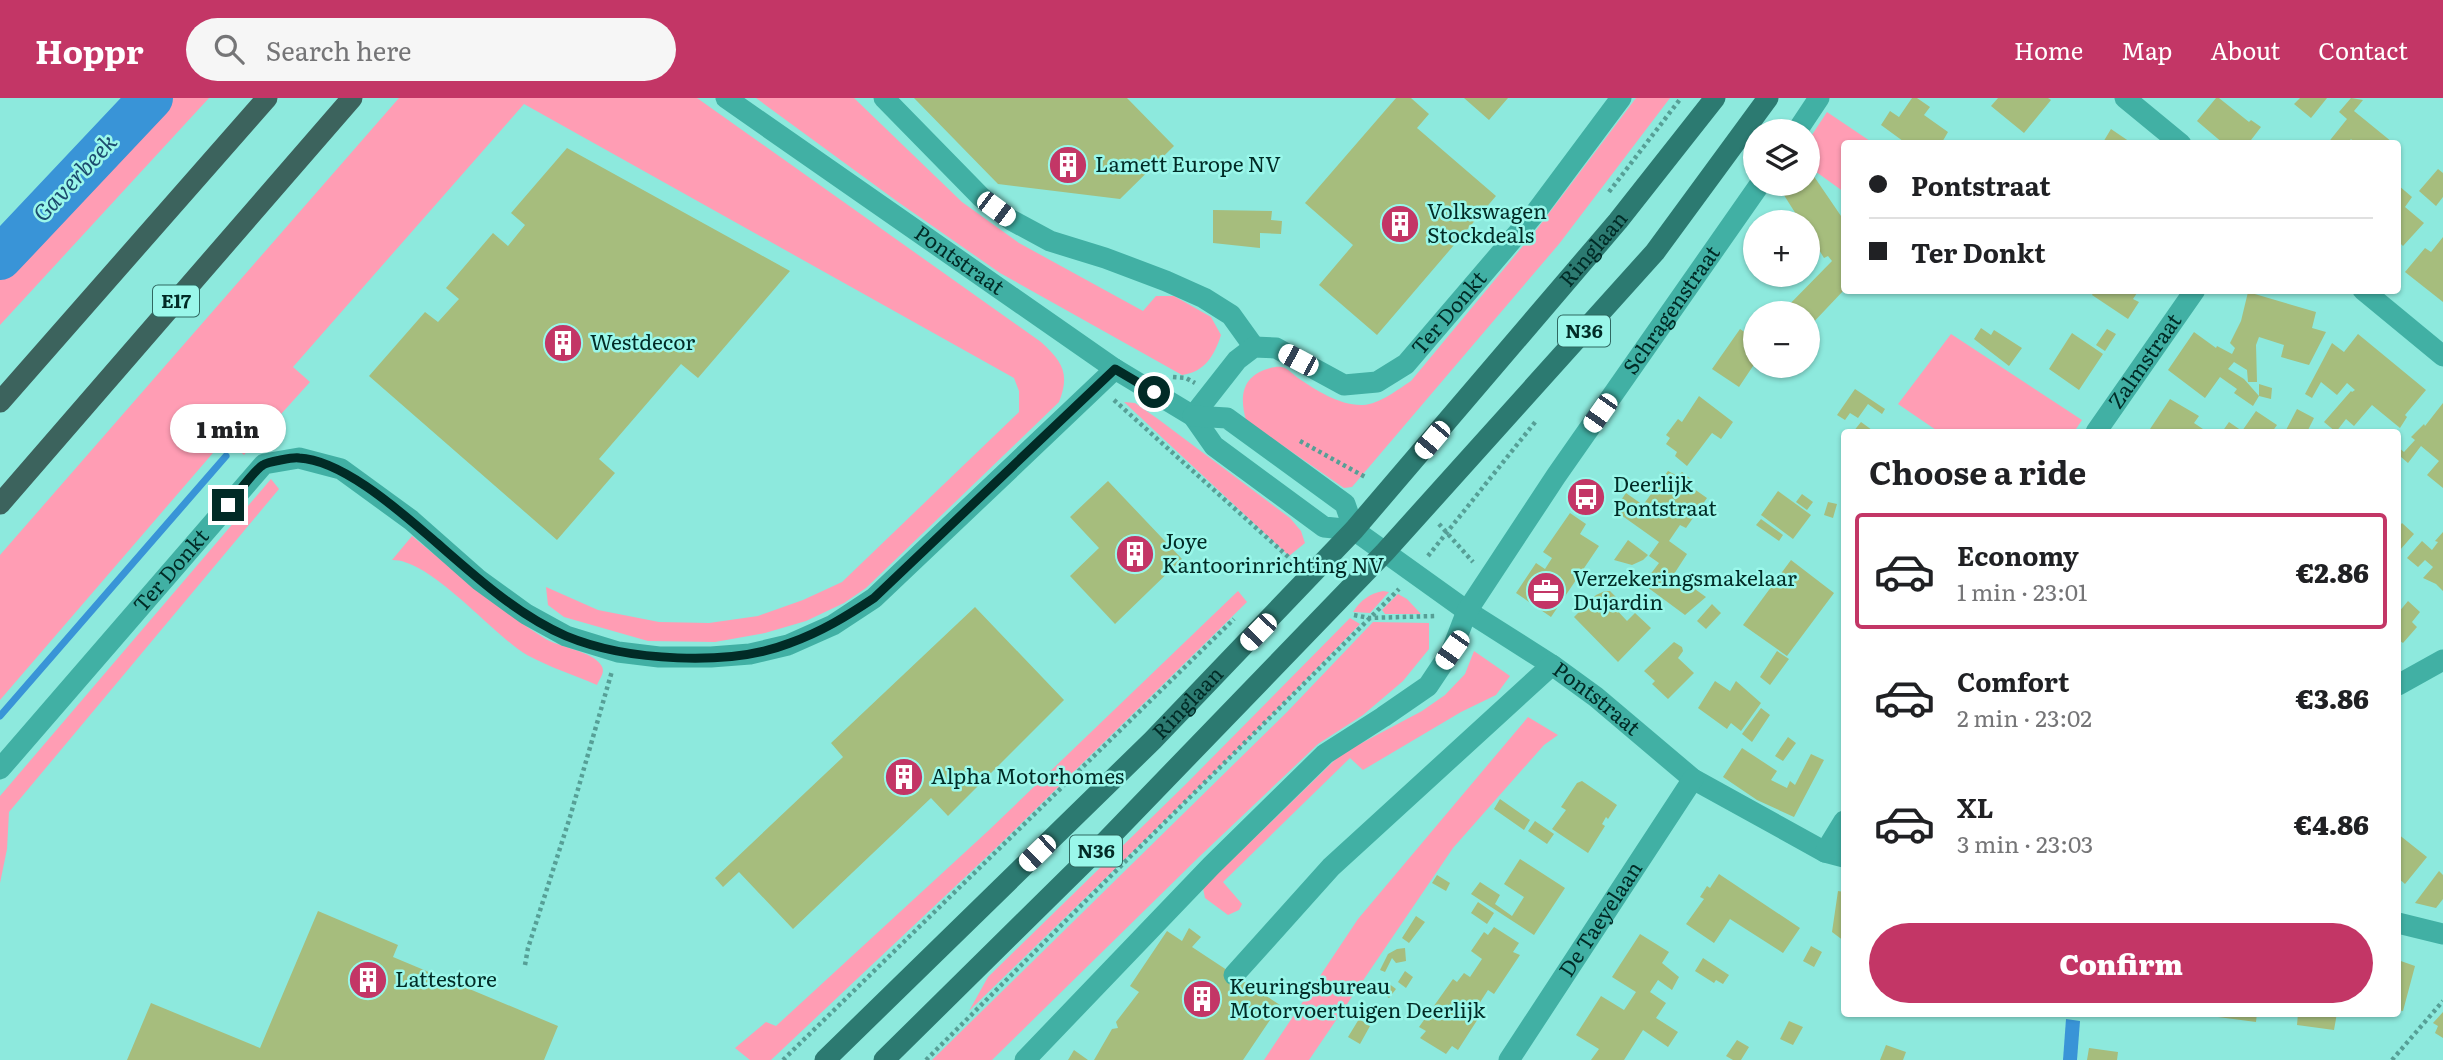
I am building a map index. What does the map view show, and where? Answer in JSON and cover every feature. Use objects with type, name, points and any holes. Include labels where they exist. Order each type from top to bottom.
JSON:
[{"type":"highway","points":[[4,397],[267,98]]},
{"type":"highway","name":"E17","points":[[0,504],[352,98]]},
{"type":"main road","name":"Ringlaan","points":[[825,1060],[1153,740],[1354,530],[1618,221],[1715,98]]},
{"type":"main road","name":"Ringlaan","points":[[884,1060],[1104,843],[1385,552],[1655,252],[1768,98]]},
{"type":"street","name":"Pontstraat","points":[[726,98],[1115,369],[1193,416],[1214,446],[1324,527],[1354,530],[1467,611],[1552,665],[1595,697],[1693,779],[1835,854]]},
{"type":"street","points":[[884,98],[981,197],[1011,220],[1050,241],[1129,267],[1204,298],[1231,314],[1254,347],[1237,360],[1193,416]]},
{"type":"street","name":"Ter Donkt","points":[[1254,347],[1276,348],[1344,384],[1377,382],[1406,364],[1536,212],[1621,98]]},
{"type":"street","points":[[1805,119],[1819,98]]},
{"type":"street","points":[[2125,98],[2176,140]]},
{"type":"street","name":"Schragenstraat","points":[[1025,1060],[1202,875],[1325,754],[1428,686],[1452,650],[1467,611],[1556,476],[1752,196]]},
{"type":"street","name":"Zalmstraat","points":[[2098,429],[2191,294]]},
{"type":"street","points":[[2368,294],[2443,356]]},
{"type":"street","name":"Ter Donkt","points":[[0,769],[264,464],[299,458],[341,469],[411,520],[479,580],[526,614],[566,636],[618,652],[660,657],[750,654],[788,645],[833,625],[874,598],[1115,369]]},
{"type":"street","name":"Pontstraat","points":[[1193,416],[1227,418],[1345,504]]},
{"type":"street","points":[[1345,504],[1354,530]]},
{"type":"street","points":[[2401,683],[2443,660]]},
{"type":"street","points":[[1234,975],[1331,867],[1552,665]]},
{"type":"street","name":"De Taeyelaan","points":[[1509,1060],[1693,779]]},
{"type":"street","points":[[1835,854],[1841,832]]},
{"type":"street","points":[[2401,924],[2443,934]]},
{"type":"path","points":[[1604,199],[1681,98]]},
{"type":"path","points":[[1114,400],[1292,561]]},
{"type":"path","points":[[1345,504],[1370,474]]},
{"type":"path","points":[[1283,570],[1324,527]]},
{"type":"path","points":[[1369,618],[1423,618],[1467,611]]},
{"type":"path","points":[[783,1060],[1237,617]]},
{"type":"path","points":[[525,965],[618,652]]},
{"type":"path","points":[[2392,1060],[2443,1001]]},
{"type":"shaded area","points":[[124,98],[209,98],[0,325],[0,246],[123,115]]},
{"type":"shaded area","points":[[399,98],[697,98],[1041,342],[1055,356],[1062,369],[1064,384],[1059,402],[866,588],[844,603],[806,621],[765,633],[715,642],[648,641],[564,617],[548,605],[546,587],[598,610],[659,622],[709,623],[758,616],[842,582],[1019,412],[1019,391],[1014,378],[524,104],[293,367],[310,382],[244,455],[225,439],[0,700],[0,555]]},
{"type":"shaded area","points":[[756,98],[854,98],[962,202],[1019,243],[1143,311],[1156,296],[1174,296],[1211,317],[1221,335],[1212,356],[1203,367],[1182,375],[1000,273]]},
{"type":"shaded area","points":[[1636,98],[1670,98],[1559,244],[1352,487],[1344,488],[1246,420],[1244,390],[1256,374],[1271,368],[1285,368],[1320,392],[1354,405],[1376,402],[1411,381],[1537,229]]},
{"type":"shaded area","points":[[1827,112],[1869,140],[1841,140],[1841,190],[1820,175],[1820,123]]},
{"type":"shaded area","points":[[1951,334],[2082,420],[2076,429],[1935,429],[1898,404]]},
{"type":"shaded area","points":[[1124,402],[1135,403],[1158,419],[1290,518],[1301,531],[1305,543],[1289,556]]},
{"type":"shaded area","points":[[271,479],[279,489],[9,812],[7,849],[0,883],[0,796]]},
{"type":"shaded area","points":[[412,536],[476,589],[544,638],[597,660],[603,670],[597,685],[527,655],[443,584],[408,563],[392,560]]},
{"type":"shaded area","points":[[1238,591],[1247,602],[997,847],[771,1060],[750,1060],[735,1048],[766,1022],[776,1026],[988,831]]},
{"type":"shaded area","points":[[1383,591],[1389,592],[1370,613],[1353,612],[1366,598]]},
{"type":"shaded area","points":[[1398,594],[1407,599],[1421,614],[1385,614],[1382,610]]},
{"type":"shaded area","points":[[1350,618],[1360,624],[1248,739],[969,1011],[988,977],[1187,783]]},
{"type":"shaded area","points":[[1373,622],[1429,623],[1429,649],[1403,681],[1363,715],[1318,744],[992,1060],[932,1060],[1287,712]]},
{"type":"shaded area","points":[[1474,651],[1510,676],[1496,695],[1461,712],[1363,770],[1350,758],[1223,882],[1242,904],[1239,910],[1228,915],[1205,898],[1203,888],[1341,754],[1422,711],[1445,695],[1465,674]]},
{"type":"shaded area","points":[[1528,717],[1558,735],[1544,745],[1453,848],[1309,1060],[1264,1060],[1358,919]]},
{"type":"water","points":[[2066,1019],[2080,1021],[2077,1060],[2063,1060]]},
{"type":"building","name":"Lamett Europe NV","points":[[914,98],[1127,98],[1174,146],[1120,199],[998,184]]},
{"type":"building","name":"Volkswagen Stockdeals","points":[[1396,98],[1411,98],[1429,114],[1417,128],[1496,196],[1377,335],[1319,285],[1353,245],[1305,203]]},
{"type":"building","points":[[1464,98],[1508,98],[1489,120]]},
{"type":"building","points":[[1912,98],[1917,98],[1930,107],[1924,115],[1948,132],[1943,140],[1902,140],[1881,125],[1890,111],[1899,117]]},
{"type":"building","points":[[1998,98],[2051,100],[2024,133],[1991,106]]},
{"type":"building","points":[[2216,98],[2219,98],[2249,122],[2251,120],[2261,127],[2251,140],[2219,140],[2197,121]]},
{"type":"building","points":[[2300,98],[2327,98],[2311,118],[2294,104]]},
{"type":"building","points":[[2351,98],[2363,100],[2354,111],[2390,140],[2330,140],[2347,119],[2339,112]]},
{"type":"building","points":[[2111,129],[2127,140],[2104,140]]},
{"type":"building","name":"Westdecor","points":[[567,148],[790,271],[698,378],[681,364],[599,459],[615,473],[557,540],[369,376],[425,312],[438,322],[459,299],[446,288],[493,233],[508,246],[525,225],[511,213]]},
{"type":"building","points":[[2438,169],[2443,173],[2443,197],[2436,206],[2419,191]]},
{"type":"building","points":[[1820,185],[1841,216],[1841,293],[1820,315],[1820,301],[1793,301],[1806,287],[1820,287],[1820,273],[1832,261],[1828,256],[1824,258],[1820,252],[1820,210],[1793,210],[1785,196],[1820,196]]},
{"type":"building","points":[[2401,188],[2412,197],[2405,207],[2424,223],[2403,246]]},
{"type":"building","points":[[1213,210],[1272,211],[1271,220],[1282,221],[1281,234],[1260,233],[1260,248],[1213,243]]},
{"type":"building","points":[[2443,237],[2443,302],[2405,272],[2425,248],[2431,252]]},
{"type":"building","points":[[2136,294],[2133,299],[2139,302],[2128,319],[2092,295]]},
{"type":"building","points":[[2248,294],[2255,294],[2316,312],[2312,328],[2326,332],[2309,365],[2281,357],[2284,345],[2259,337],[2256,345],[2257,382],[2248,382],[2247,370],[2234,362],[2228,369],[2244,379],[2259,396],[2253,406],[2234,393],[2237,389],[2220,377],[2205,398],[2168,370],[2194,332],[2216,348],[2217,346],[2232,354],[2235,348],[2230,343],[2241,321]]},
{"type":"building","points":[[1981,328],[1991,335],[1994,330],[2022,348],[2009,366],[1974,339]]},
{"type":"building","points":[[1740,329],[1743,331],[1745,378],[1739,387],[1712,369]]},
{"type":"building","points":[[2107,329],[2116,334],[2105,351],[2096,345]]},
{"type":"building","points":[[2072,333],[2103,354],[2079,390],[2049,369]]},
{"type":"building","points":[[2358,334],[2426,390],[2405,415],[2407,417],[2400,428],[2372,405],[2354,426],[2346,419],[2338,429],[2332,429],[2324,422],[2351,391],[2355,390],[2347,383],[2337,395],[2321,382],[2312,398],[2305,394],[2332,343],[2344,352]]},
{"type":"building","points":[[2259,384],[2272,388],[2271,399],[2259,396]]},
{"type":"building","points":[[1855,389],[1885,409],[1882,414],[1868,404],[1858,418],[1850,413],[1845,420],[1837,415]]},
{"type":"building","points":[[1699,396],[1733,422],[1721,439],[1712,433],[1687,466],[1675,456],[1677,452],[1666,444],[1670,438],[1666,435],[1678,419],[1682,422]]},
{"type":"building","points":[[2170,399],[2199,416],[2194,423],[2203,429],[2150,429]]},
{"type":"building","points":[[2443,403],[2443,488],[2427,475],[2439,461],[2421,446],[2408,463],[2401,457],[2401,450],[2404,452],[2415,440],[2411,437],[2424,424],[2425,426]]},
{"type":"building","points":[[2297,409],[2314,418],[2308,429],[2287,429]]},
{"type":"building","points":[[2256,411],[2277,425],[2274,429],[2243,429]]},
{"type":"building","points":[[1861,422],[1871,429],[1855,429]]},
{"type":"building","points":[[2229,422],[2239,429],[2224,429]]},
{"type":"building","points":[[1668,471],[1678,476],[1682,472],[1691,479],[1687,484],[1707,498],[1686,528],[1680,525],[1669,541],[1687,554],[1674,574],[1706,597],[1685,615],[1643,584],[1659,563],[1649,556],[1659,542],[1614,510],[1626,493],[1643,505]]},
{"type":"building","name":"Joye Kantoorinrichting NV","points":[[1108,481],[1182,559],[1115,624],[1070,576],[1099,548],[1070,517]]},
{"type":"building","points":[[1778,491],[1811,515],[1793,539],[1761,515]]},
{"type":"building","points":[[1802,494],[1813,502],[1807,510],[1796,502]]},
{"type":"building","points":[[1828,502],[1837,504],[1833,518],[1824,515]]},
{"type":"building","points":[[1570,513],[1586,524],[1580,534],[1599,546],[1551,617],[1516,593],[1536,563],[1545,569],[1552,558],[1543,552]]},
{"type":"building","points":[[1761,519],[1783,535],[1779,541],[1756,525]]},
{"type":"building","points":[[2401,524],[2414,534],[2401,549]]},
{"type":"building","points":[[2443,532],[2443,591],[2423,578],[2433,567],[2425,560],[2418,567],[2407,558],[2422,541],[2432,550],[2438,542],[2435,541]]},
{"type":"building","points":[[1628,540],[1648,555],[1632,565],[1614,560]]},
{"type":"building","points":[[1791,560],[1834,593],[1787,656],[1743,625]]},
{"type":"building","points":[[1610,591],[1616,597],[1614,607],[1627,621],[1635,613],[1651,628],[1618,662],[1574,617],[1596,595]]},
{"type":"building","points":[[2408,601],[2420,612],[2412,622],[2417,627],[2403,643],[2401,642],[2401,609]]},
{"type":"building","points":[[1712,604],[1721,613],[1706,629],[1697,621]]},
{"type":"building","name":"Alpha Motorhomes","points":[[975,607],[1064,700],[948,816],[931,798],[793,929],[739,872],[723,887],[715,878],[843,757],[831,743]]},
{"type":"building","points":[[1674,642],[1682,647],[1683,651],[1678,658],[1694,673],[1668,699],[1652,684],[1655,681],[1644,671]]},
{"type":"building","points":[[1777,651],[1789,659],[1770,685],[1760,677]]},
{"type":"building","points":[[1715,681],[1730,691],[1736,681],[1761,703],[1741,731],[1731,723],[1727,729],[1698,708]]},
{"type":"building","points":[[1761,708],[1770,715],[1752,742],[1742,734]]},
{"type":"building","points":[[1788,737],[1796,743],[1783,761],[1775,756]]},
{"type":"building","points":[[1742,748],[1777,771],[1771,780],[1787,788],[1790,781],[1795,785],[1811,754],[1824,760],[1794,817],[1757,800],[1723,777]]},
{"type":"building","points":[[1582,781],[1617,805],[1608,819],[1606,817],[1602,824],[1605,826],[1588,853],[1552,829],[1566,810],[1561,807],[1577,783]]},
{"type":"building","points":[[1500,799],[1530,820],[1524,830],[1494,809]]},
{"type":"building","points":[[1535,821],[1554,834],[1547,844],[1528,831]]},
{"type":"building","points":[[2401,836],[2427,857],[2405,884],[2401,881]]},
{"type":"building","points":[[1520,859],[1565,888],[1534,935],[1471,894],[1480,882],[1500,895],[1495,904],[1512,916],[1524,897],[1504,884]]},
{"type":"building","points":[[2439,871],[2443,875],[2443,899],[2436,908],[2415,903]]},
{"type":"building","points":[[1719,874],[1800,928],[1783,953],[1730,919],[1714,943],[1686,924],[1704,899],[1700,897],[1707,886],[1710,888]]},
{"type":"building","points":[[1437,875],[1450,883],[1446,891],[1432,883]]},
{"type":"building","points":[[1838,891],[1841,892],[1841,939],[1832,932]]},
{"type":"building","points":[[1478,902],[1494,913],[1487,924],[1471,913]]},
{"type":"building","name":"Lattestore","points":[[318,911],[398,945],[393,957],[558,1026],[544,1060],[127,1060],[151,1003],[260,1048]]},
{"type":"building","points":[[1416,916],[1425,922],[1409,943],[1402,938]]},
{"type":"building","points":[[1494,927],[1519,943],[1513,952],[1520,955],[1494,994],[1488,990],[1477,1007],[1483,1011],[1458,1050],[1452,1046],[1446,1054],[1420,1038],[1426,1031],[1419,1027],[1453,979],[1457,982],[1464,973],[1470,977],[1482,959],[1471,951],[1484,932],[1488,935]]},
{"type":"building","name":"Keuringsbureau Motorvoertuigen Deerlijk","points":[[1189,928],[1201,937],[1192,947],[1280,1005],[1243,1060],[1094,1060],[1112,1029],[1118,1028],[1116,1022],[1139,992],[1130,986],[1167,931],[1182,941]]},
{"type":"building","points":[[1640,934],[1669,952],[1662,963],[1679,977],[1672,990],[1658,980],[1650,992],[1666,1003],[1656,1018],[1678,1032],[1668,1047],[1643,1030],[1624,1060],[1591,1060],[1599,1049],[1576,1035],[1601,996],[1624,1010],[1636,992],[1612,977]]},
{"type":"building","points":[[1811,946],[1822,952],[1814,967],[1803,961]]},
{"type":"building","points":[[1405,948],[1406,961],[1396,963],[1392,958],[1385,972],[1380,970],[1388,954]]},
{"type":"building","points":[[1703,958],[1729,975],[1723,984],[1716,980],[1714,983],[1695,971]]},
{"type":"building","points":[[2401,961],[2415,966],[2401,1011]]},
{"type":"building","points":[[1405,971],[1413,977],[1406,988],[1398,982]]},
{"type":"building","points":[[1381,983],[1385,986],[1388,983],[1396,989],[1389,998],[1377,989]]},
{"type":"building","points":[[2443,1012],[2443,1038],[2435,1033],[2438,1026],[2433,1023]]},
{"type":"building","points":[[2218,1017],[2257,1017],[2256,1022]]},
{"type":"building","points":[[2298,1017],[2336,1017],[2334,1030],[2297,1025]]},
{"type":"building","points":[[1359,1019],[1370,1026],[1360,1044],[1348,1037]]},
{"type":"building","points":[[1789,1021],[1803,1027],[1793,1045],[1780,1039]]},
{"type":"building","points":[[1737,1040],[1749,1047],[1741,1060],[1733,1060],[1726,1056]]},
{"type":"building","points":[[1886,1045],[1906,1052],[1903,1060],[1880,1060]]},
{"type":"building","points":[[2089,1048],[2118,1052],[2117,1060],[2087,1060]]},
{"type":"building","points":[[1074,1050],[1088,1060],[1068,1060]]},
{"type":"waterway","name":"Gaverbeek","points":[[0,258],[151,98]]},
{"type":"waterway","points":[[0,716],[226,456]]},
{"type":"place","name":"Lamett Europe NV","points":[[1068,165]]},
{"type":"place","name":"Volkswagen Stockdeals","points":[[1400,224]]},
{"type":"place","name":"Westdecor","points":[[563,343]]},
{"type":"place","name":"Deerlijk Pontstraat","points":[[1586,497]]},
{"type":"place","name":"Joye Kantoorinrichting NV","points":[[1135,554]]},
{"type":"place","name":"Verzekeringsmakelaar Dujardin","points":[[1546,591]]},
{"type":"place","name":"Alpha Motorhomes","points":[[904,777]]},
{"type":"place","name":"Lattestore","points":[[368,980]]},
{"type":"place","name":"Keuringsbureau Motorvoertuigen Deerlijk","points":[[1202,999]]},
{"type":"route","points":[[228,505],[264,464],[299,458],[341,469],[411,520],[479,580],[526,614],[566,636],[618,652],[660,657],[750,654],[788,645],[833,625],[874,598],[1115,369],[1154,392]]}]
